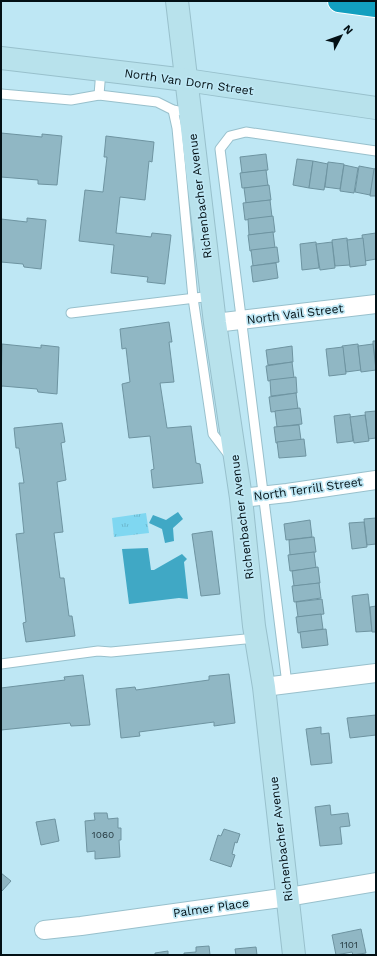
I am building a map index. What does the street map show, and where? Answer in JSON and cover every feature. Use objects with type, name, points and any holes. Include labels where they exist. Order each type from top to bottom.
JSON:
[{"type":"highway","points":[[339,1],[376,6]]},
{"type":"street","name":"Richenbacher Avenue","points":[[177,1],[186,80],[181,111],[202,297],[215,323],[241,498],[256,638],[264,687],[294,955]]},
{"type":"street","name":"North Van Dorn Street","points":[[1,58],[186,80],[376,108]]},
{"type":"street","name":"North Vail Street","points":[[215,323],[376,304]]},
{"type":"street","name":"North Terrill Street","points":[[241,498],[376,480]]},
{"type":"street","points":[[264,687],[376,673]]},
{"type":"street","name":"Palmer Place","points":[[44,930],[288,897],[376,882]]},
{"type":"lane","points":[[99,95],[101,70]]},
{"type":"lane","points":[[1,94],[71,100],[99,95],[157,102],[181,111]]},
{"type":"lane","points":[[287,684],[220,149],[230,136],[246,132],[376,151]]},
{"type":"lane","points":[[71,313],[202,297],[213,434],[235,462]]},
{"type":"lane","points":[[1,664],[98,651],[111,652],[256,638]]},
{"type":"green space","points":[[146,513],[149,533],[114,537],[112,518]]},
{"type":"shaded area","points":[[178,512],[183,519],[173,528],[174,541],[165,543],[162,529],[149,523],[153,515],[166,520]]},
{"type":"shaded area","points":[[148,548],[151,570],[154,570],[182,554],[187,559],[184,562],[188,599],[179,598],[129,604],[122,549]]},
{"type":"building","points":[[1,133],[42,137],[42,134],[62,136],[57,185],[38,184],[38,180],[1,177]]},
{"type":"building","points":[[106,136],[154,142],[152,162],[149,161],[145,200],[120,197],[116,233],[151,237],[152,233],[171,235],[165,284],[147,282],[148,277],[111,273],[114,245],[79,241],[85,190],[103,192],[107,157],[104,157]]},
{"type":"building","points":[[266,154],[268,170],[242,173],[240,157]]},
{"type":"building","points":[[297,159],[313,161],[309,188],[293,185]]},
{"type":"building","points":[[313,161],[328,164],[324,190],[309,188]]},
{"type":"building","points":[[328,162],[344,164],[340,189],[325,187]]},
{"type":"building","points":[[344,165],[358,168],[354,193],[340,191]]},
{"type":"building","points":[[359,166],[375,169],[370,195],[355,192]]},
{"type":"building","points":[[374,169],[376,169],[376,196],[370,196]]},
{"type":"building","points":[[266,170],[268,186],[242,188],[240,173]]},
{"type":"building","points":[[269,185],[271,200],[246,203],[244,188]]},
{"type":"building","points":[[270,200],[272,217],[245,220],[243,203]]},
{"type":"building","points":[[273,216],[275,232],[249,235],[248,219]]},
{"type":"building","points":[[27,218],[46,220],[41,269],[24,267],[23,264],[1,262],[1,219],[27,222]]},
{"type":"building","points":[[273,232],[275,248],[250,251],[248,235]]},
{"type":"building","points":[[376,233],[376,259],[365,261],[362,235]]},
{"type":"building","points":[[347,238],[350,265],[335,266],[332,240]]},
{"type":"building","points":[[363,238],[366,265],[350,267],[347,240]]},
{"type":"building","points":[[316,242],[319,268],[302,270],[300,244]]},
{"type":"building","points":[[332,242],[335,268],[320,270],[316,244]]},
{"type":"building","points":[[277,247],[279,262],[253,266],[251,250]]},
{"type":"building","points":[[276,263],[278,278],[253,282],[251,266]]},
{"type":"building","points":[[169,322],[172,342],[169,342],[174,382],[160,383],[167,428],[191,426],[196,463],[200,464],[203,483],[153,488],[151,470],[154,469],[150,436],[129,438],[122,384],[130,382],[126,348],[122,349],[120,329]]},
{"type":"building","points":[[373,341],[376,341],[376,368],[373,344]]},
{"type":"building","points":[[2,344],[41,348],[41,345],[59,347],[57,394],[38,392],[37,389],[2,386],[1,389]]},
{"type":"building","points":[[358,344],[361,370],[346,372],[342,346]]},
{"type":"building","points":[[373,344],[376,370],[361,372],[358,346]]},
{"type":"building","points":[[292,346],[293,362],[268,365],[266,350]]},
{"type":"building","points":[[343,347],[346,374],[329,376],[326,349]]},
{"type":"building","points":[[292,362],[294,378],[268,381],[266,366]]},
{"type":"building","points":[[296,377],[297,393],[271,396],[270,380]]},
{"type":"building","points":[[296,393],[298,409],[271,412],[269,397]]},
{"type":"building","points":[[300,408],[302,424],[277,427],[275,411]]},
{"type":"building","points":[[376,411],[376,438],[368,439],[365,412]]},
{"type":"building","points":[[350,414],[353,441],[337,443],[334,416]]},
{"type":"building","points":[[365,415],[369,441],[354,443],[350,417]]},
{"type":"building","points":[[62,423],[65,442],[61,443],[66,480],[57,482],[63,532],[54,533],[60,578],[64,578],[69,616],[72,616],[75,636],[26,642],[23,623],[26,622],[16,534],[24,533],[19,483],[24,483],[19,448],[16,448],[14,428]]},
{"type":"building","points":[[299,425],[301,440],[276,443],[274,427]]},
{"type":"building","points":[[304,439],[306,456],[279,458],[277,442]]},
{"type":"building","points":[[376,518],[376,544],[367,545],[364,519]]},
{"type":"building","points":[[310,520],[312,537],[286,540],[284,524]]},
{"type":"building","points":[[364,522],[367,547],[352,549],[349,523]]},
{"type":"building","points":[[212,531],[220,594],[201,596],[192,534]]},
{"type":"building","points":[[314,537],[316,552],[290,555],[289,540]]},
{"type":"building","points":[[314,552],[316,568],[290,571],[288,555]]},
{"type":"building","points":[[318,567],[320,583],[294,586],[292,571]]},
{"type":"building","points":[[319,583],[321,598],[294,602],[292,586]]},
{"type":"building","points":[[368,594],[372,631],[356,632],[352,596]]},
{"type":"building","points":[[322,599],[324,614],[298,617],[296,602]]},
{"type":"building","points":[[376,606],[376,632],[372,632],[370,607]]},
{"type":"building","points":[[321,614],[323,629],[298,633],[296,617]]},
{"type":"building","points":[[326,629],[328,645],[302,648],[300,632]]},
{"type":"building","points":[[229,674],[235,723],[214,726],[214,722],[139,732],[140,736],[121,738],[116,689],[135,687],[136,690],[209,680],[209,676]]},
{"type":"building","points":[[83,675],[90,725],[71,726],[70,723],[1,730],[1,688],[65,680],[64,677]]},
{"type":"building","points":[[376,715],[376,735],[350,738],[347,718]]},
{"type":"building","points":[[321,727],[321,734],[329,733],[332,763],[311,765],[306,729]]},
{"type":"building","points":[[330,805],[331,815],[348,813],[350,826],[340,827],[342,844],[320,846],[315,807]]},
{"type":"building","points":[[94,813],[107,813],[108,819],[118,818],[118,828],[121,828],[121,840],[119,840],[120,857],[95,859],[95,851],[87,852],[85,821],[95,820]]},
{"type":"building","points":[[55,819],[59,841],[41,845],[36,822]]},
{"type":"building","points":[[224,829],[240,834],[237,843],[235,842],[232,854],[235,855],[231,867],[210,860],[218,835],[221,836]]},
{"type":"building","points":[[1,873],[11,881],[2,891],[1,890]]},
{"type":"building","points":[[361,929],[366,953],[353,955],[352,952],[336,955],[332,935]]},
{"type":"building","points":[[209,946],[210,955],[184,955],[184,953],[196,952],[196,947]]},
{"type":"building","points":[[256,947],[257,955],[236,955],[235,949]]},
{"type":"building","points":[[168,951],[168,955],[155,955],[155,953]]}]
